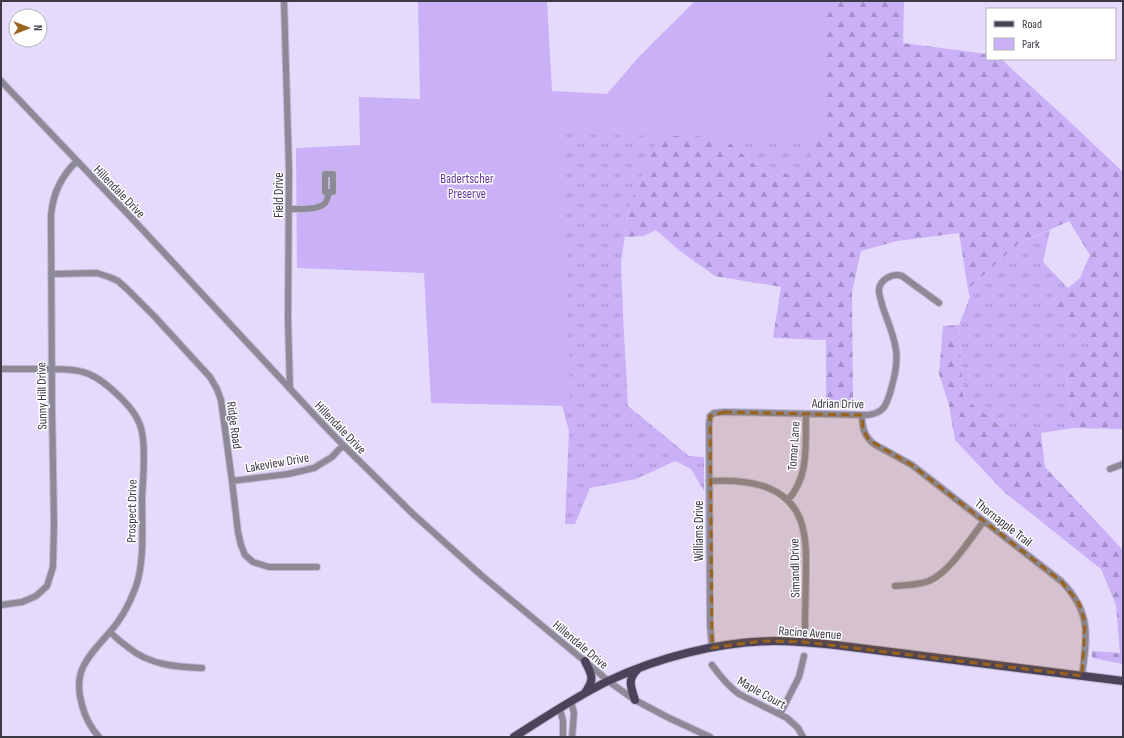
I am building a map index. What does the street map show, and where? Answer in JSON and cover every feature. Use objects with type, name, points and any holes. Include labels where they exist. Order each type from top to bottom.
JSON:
[{"type":"main road","name":"Racine Avenue","points":[[514,737],[585,694],[638,668],[674,657],[712,648],[762,641],[807,642],[1123,681]]},
{"type":"main road","points":[[585,661],[592,679],[591,684],[585,694]]},
{"type":"main road","points":[[635,700],[630,680],[638,668]]},
{"type":"street","name":"Field Drive","points":[[284,1],[289,148],[288,320],[290,389]]},
{"type":"street","name":"Hillendale Drive","points":[[1,81],[343,445],[413,514],[481,576],[585,661],[608,682],[635,700],[710,737]]},
{"type":"street","name":"Sunny Hill Drive","points":[[1,605],[22,602],[36,596],[47,586],[53,567],[54,523],[51,215],[53,199],[61,180],[77,161]]},
{"type":"street","points":[[289,209],[317,208],[325,204],[329,192]]},
{"type":"street","name":"Ridge Road","points":[[51,274],[97,273],[109,276],[118,281],[199,365],[210,378],[221,400],[239,539],[243,551],[249,560],[269,567],[317,567]]},
{"type":"street","name":"Adrian Drive","points":[[712,414],[724,412],[862,415],[878,413],[886,405],[896,368],[894,342],[879,292],[882,282],[891,276],[902,276],[939,303]]},
{"type":"street","name":"Prospect Drive","points":[[1,369],[52,369],[76,370],[84,372],[98,379],[124,401],[136,417],[142,432],[143,458],[140,572],[136,587],[125,612],[88,658],[82,670],[79,682],[80,699],[84,711],[92,727],[100,737]]},
{"type":"street","name":"Williams Drive","points":[[712,414],[710,416],[709,424],[710,625],[712,648]]},
{"type":"street","name":"Tomar Lane","points":[[788,500],[796,489],[804,471],[806,414]]},
{"type":"street","name":"Thornapple Trail","points":[[862,415],[863,429],[869,440],[912,465],[1061,581],[1075,597],[1081,609],[1086,629],[1082,676]]},
{"type":"street","name":"Lakeview Drive","points":[[232,481],[288,474],[310,469],[326,461],[343,445]]},
{"type":"street","points":[[1110,469],[1123,464]]},
{"type":"street","name":"Simandl Drive","points":[[709,481],[736,481],[757,484],[774,490],[788,500],[793,507],[800,520],[806,552],[805,626]]},
{"type":"street","points":[[895,586],[924,583],[939,575],[956,558],[984,521]]},
{"type":"street","points":[[110,632],[130,649],[153,662],[169,666],[202,668]]},
{"type":"street","points":[[780,714],[799,677],[804,656]]},
{"type":"street","name":"Maple Court","points":[[712,665],[728,686],[739,694],[780,714],[793,723],[803,737]]},
{"type":"street","points":[[571,702],[574,712],[572,737]]},
{"type":"street","points":[[560,709],[563,720],[563,737]]},
{"type":"highlighted area","points":[[724,412],[862,415],[863,429],[869,440],[912,465],[1061,581],[1079,603],[1085,622],[1082,676],[804,642],[762,641],[712,648],[710,416]]},
{"type":"green space","name":"Badertscher Preserve","points":[[418,1],[547,1],[552,91],[607,94],[649,47],[677,19],[698,1],[824,1],[828,139],[564,134],[570,406],[431,403],[424,273],[297,268],[296,148],[360,145],[359,97],[420,99]]},
{"type":"green space","points":[[695,1],[703,1],[801,117],[814,150],[801,171],[769,177],[721,135],[629,207],[621,263],[628,406],[689,456],[704,457],[704,491],[691,469],[675,461],[636,479],[590,488],[575,524],[565,524],[569,431],[558,390],[469,110],[607,94],[638,58]]},
{"type":"green space","points":[[703,1],[904,1],[903,43],[986,54],[986,60],[1002,60],[1123,172],[1123,429],[1073,428],[1066,374],[1095,351],[1049,304],[1080,278],[1090,255],[1069,221],[1018,244],[968,289],[959,233],[897,241],[861,251],[852,292],[853,407],[826,407],[826,340],[773,338],[781,287],[715,276],[680,251],[656,230],[644,236],[625,237],[629,207],[660,133],[721,135],[769,177],[801,171],[813,150],[801,117]]},
{"type":"green space","points":[[1050,230],[1043,262],[1068,288],[1049,304],[1095,351],[1066,374],[1073,428],[1041,433],[999,425],[963,397],[959,325],[970,297],[968,289],[1018,244]]},
{"type":"green space","points":[[959,325],[963,397],[999,425],[1041,433],[1045,467],[1123,550],[1123,664],[1092,658],[1092,651],[1120,653],[1116,605],[1101,569],[1003,491],[955,440],[949,405],[939,374],[943,326]]}]
